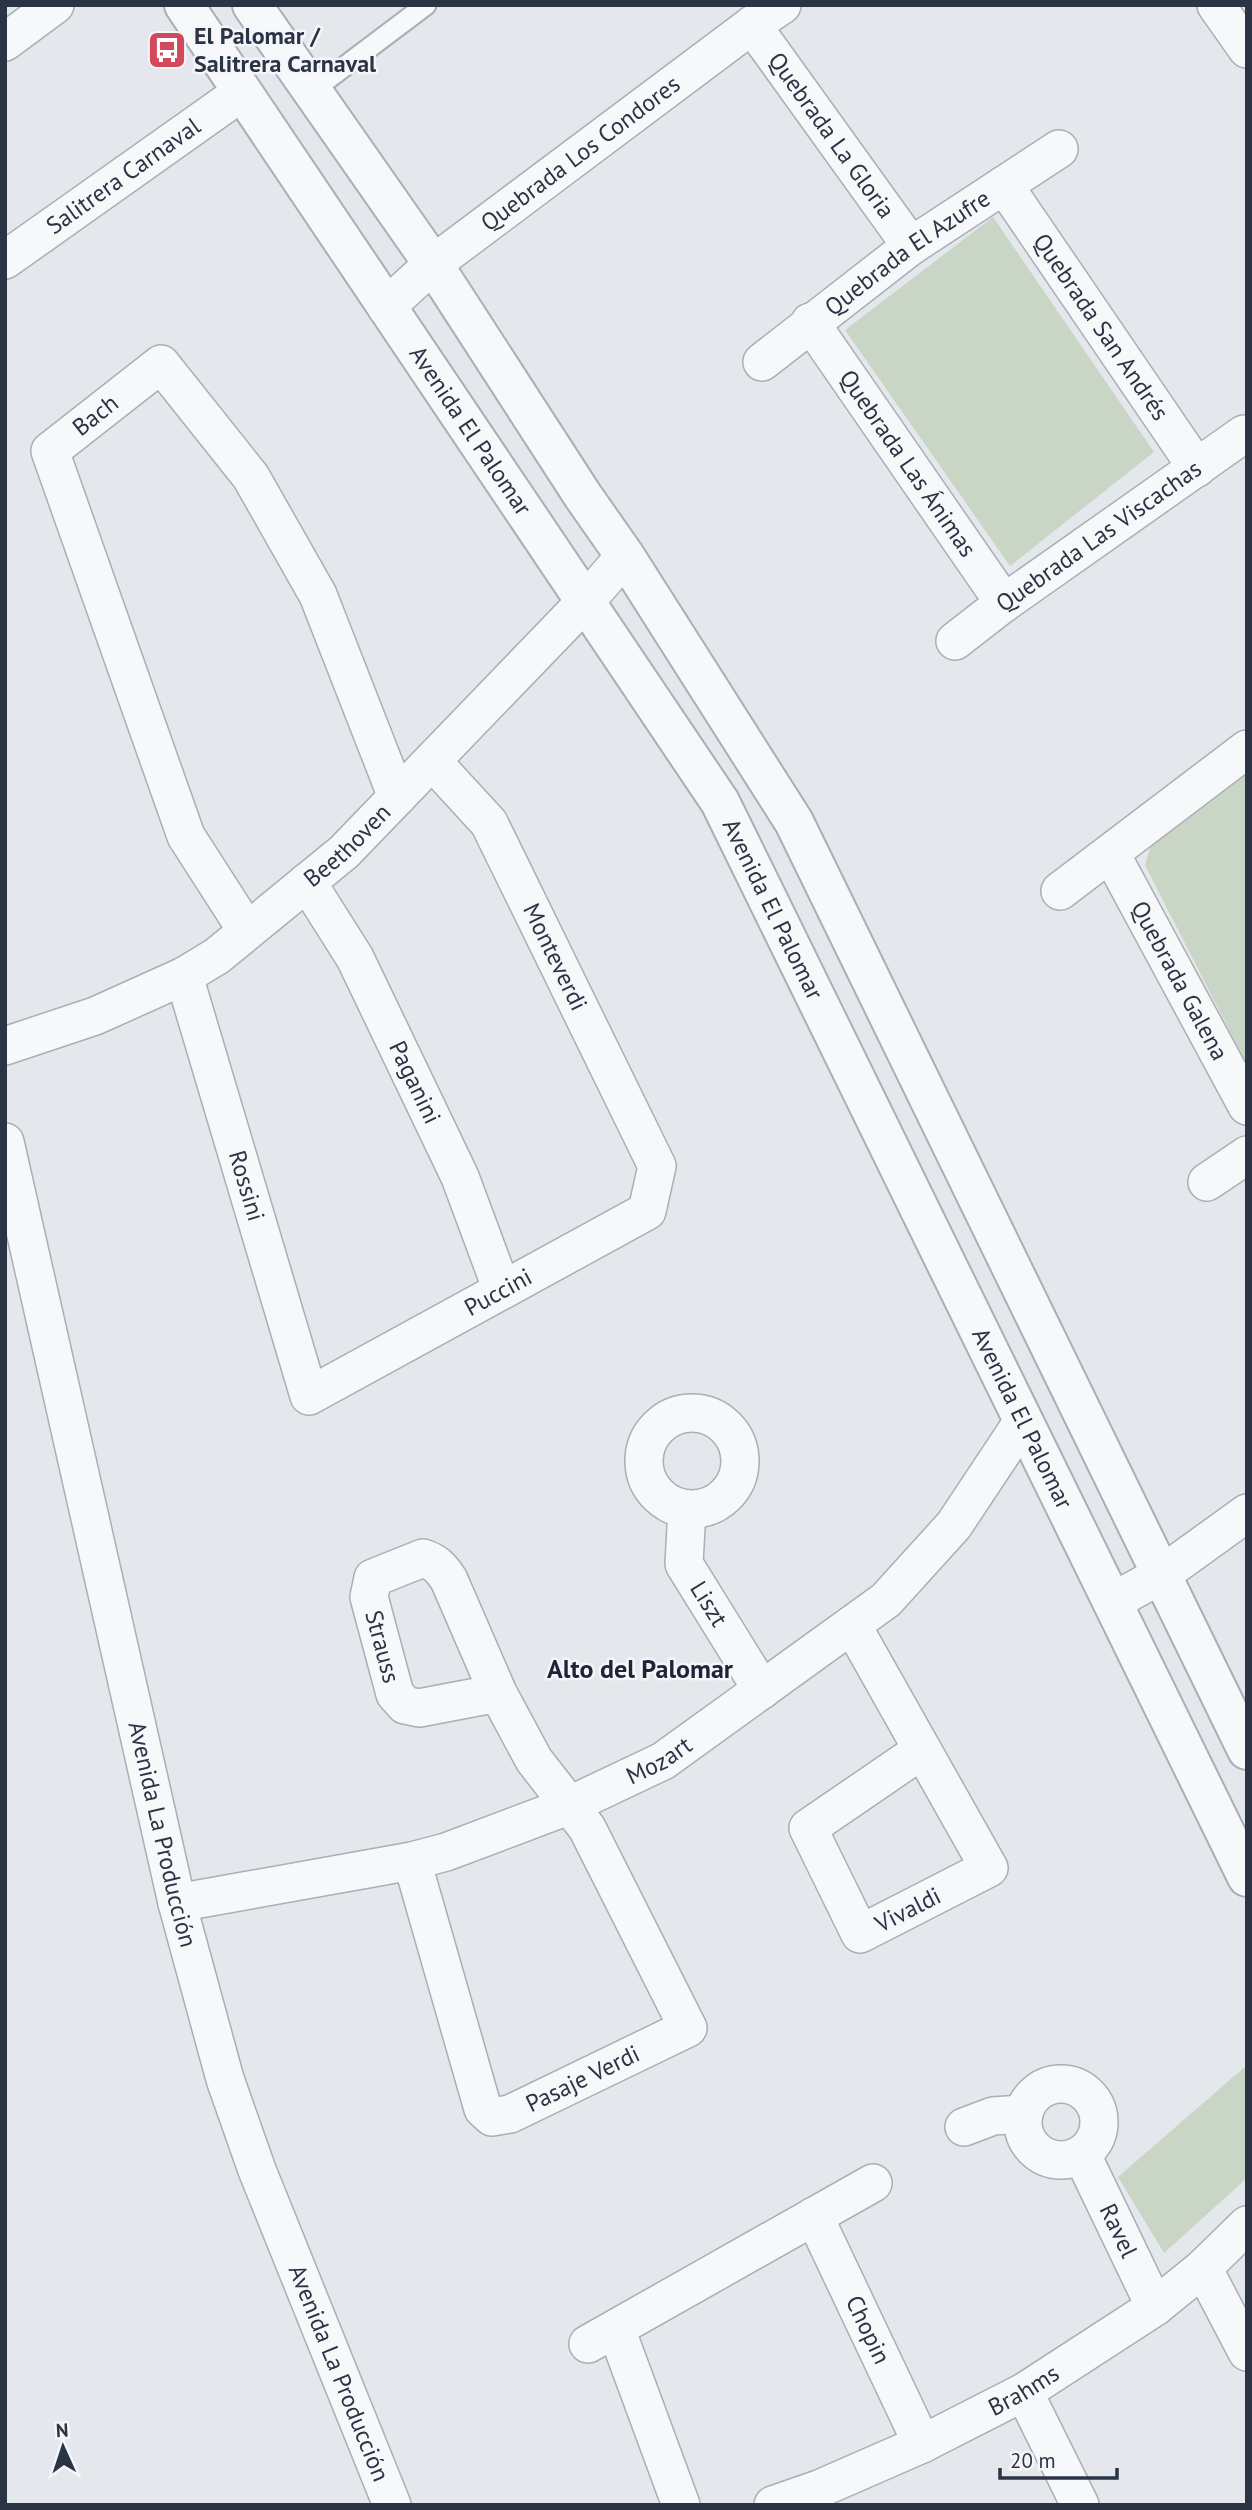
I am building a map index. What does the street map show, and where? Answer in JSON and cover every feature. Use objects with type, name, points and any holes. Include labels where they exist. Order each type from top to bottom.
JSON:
[{"type":"street","points":[[5,42],[55,5]]},
{"type":"street","name":"Avenida El Palomar","points":[[184,5],[720,802],[1247,1877]]},
{"type":"street","points":[[252,5],[433,264],[583,496],[625,556],[794,822],[1247,1750]]},
{"type":"street","name":"Quebrada Los Condores","points":[[386,307],[433,264],[782,5]]},
{"type":"street","points":[[1216,5],[1247,49]]},
{"type":"street","name":"Quebrada La Gloria","points":[[752,25],[911,246]]},
{"type":"street","name":"Salitrera Carnaval","points":[[5,260],[242,92]]},
{"type":"street","name":"Quebrada El Azufre","points":[[762,362],[911,246],[1059,149]]},
{"type":"street","name":"Quebrada San Andrés","points":[[1004,185],[1197,468]]},
{"type":"street","name":"Quebrada Las Ánimas","points":[[810,322],[1003,603]]},
{"type":"street","name":"Bach","points":[[247,931],[186,836],[50,450],[161,364],[251,477],[318,595],[397,797]]},
{"type":"street","name":"Quebrada Las Viscachas","points":[[955,641],[1003,603],[1244,434]]},
{"type":"street","name":"Beethoven","points":[[5,1046],[95,1016],[184,976],[217,956],[344,852],[585,602],[625,556]]},
{"type":"street","points":[[1060,891],[1247,749]]},
{"type":"street","name":"Monteverdi","points":[[432,761],[489,823],[657,1166]]},
{"type":"street","name":"Quebrada Galena","points":[[1111,854],[1247,1106]]},
{"type":"street","name":"Paganini","points":[[307,882],[355,958],[449,1152],[502,1290]]},
{"type":"street","name":"Rossini","points":[[184,976],[309,1396]]},
{"type":"street","name":"Avenida La Producción","points":[[5,1142],[177,1903],[225,2079],[257,2170],[392,2505]]},
{"type":"street","points":[[1207,1182],[1247,1155]]},
{"type":"street","name":"Puccini","points":[[309,1396],[647,1210],[657,1166]]},
{"type":"street","name":"Mozart","points":[[177,1903],[412,1861],[446,1852],[568,1806],[663,1761],[886,1600],[954,1525],[1023,1421]]},
{"type":"street","name":"Liszt","points":[[687,1509],[684,1564],[762,1690]]},
{"type":"street","points":[[1112,1602],[1161,1575],[1247,1513]]},
{"type":"street","name":"Vivaldi","points":[[852,1625],[989,1868],[860,1934],[808,1828],[922,1750]]},
{"type":"street","points":[[499,1693],[534,1760],[568,1806]]},
{"type":"street","name":"Pasaje Verdi","points":[[412,1861],[483,2109],[492,2117],[510,2114],[688,2028],[587,1828],[568,1806]]},
{"type":"street","points":[[1055,2084],[1070,2084],[1084,2091],[1094,2101],[1100,2116],[1099,2131],[1093,2145],[1082,2155],[1068,2160],[1052,2160],[1029,2143],[1023,2129],[1024,2114],[1030,2099],[1041,2089],[1055,2084]]},
{"type":"street","points":[[964,2127],[993,2116],[1024,2114]]},
{"type":"street","name":"Ravel","points":[[1082,2155],[1155,2307]]},
{"type":"street","points":[[681,2505],[602,2337],[873,2183]]},
{"type":"street","name":"Chopin","points":[[814,2216],[922,2444]]},
{"type":"street","name":"Brahms","points":[[773,2505],[819,2489],[922,2444],[1024,2392],[1155,2307],[1203,2268],[1247,2225]]},
{"type":"street","points":[[1203,2268],[1247,2353]]},
{"type":"street","points":[[1024,2392],[1080,2505]]},
{"type":"lane","points":[[312,92],[426,5]]},
{"type":"green space","points":[[993,217],[1154,452],[1010,566],[845,330]]},
{"type":"green space","points":[[1247,767],[1247,1065],[1145,865],[1152,841]]},
{"type":"green space","points":[[1247,2065],[1247,2178],[1164,2253],[1118,2177]]},
{"type":"place","name":"El Palomar / Salitrera Carnaval","points":[[167,50]]},
{"type":"district","name":"Alto del Palomar","points":[[640,1669]]}]
